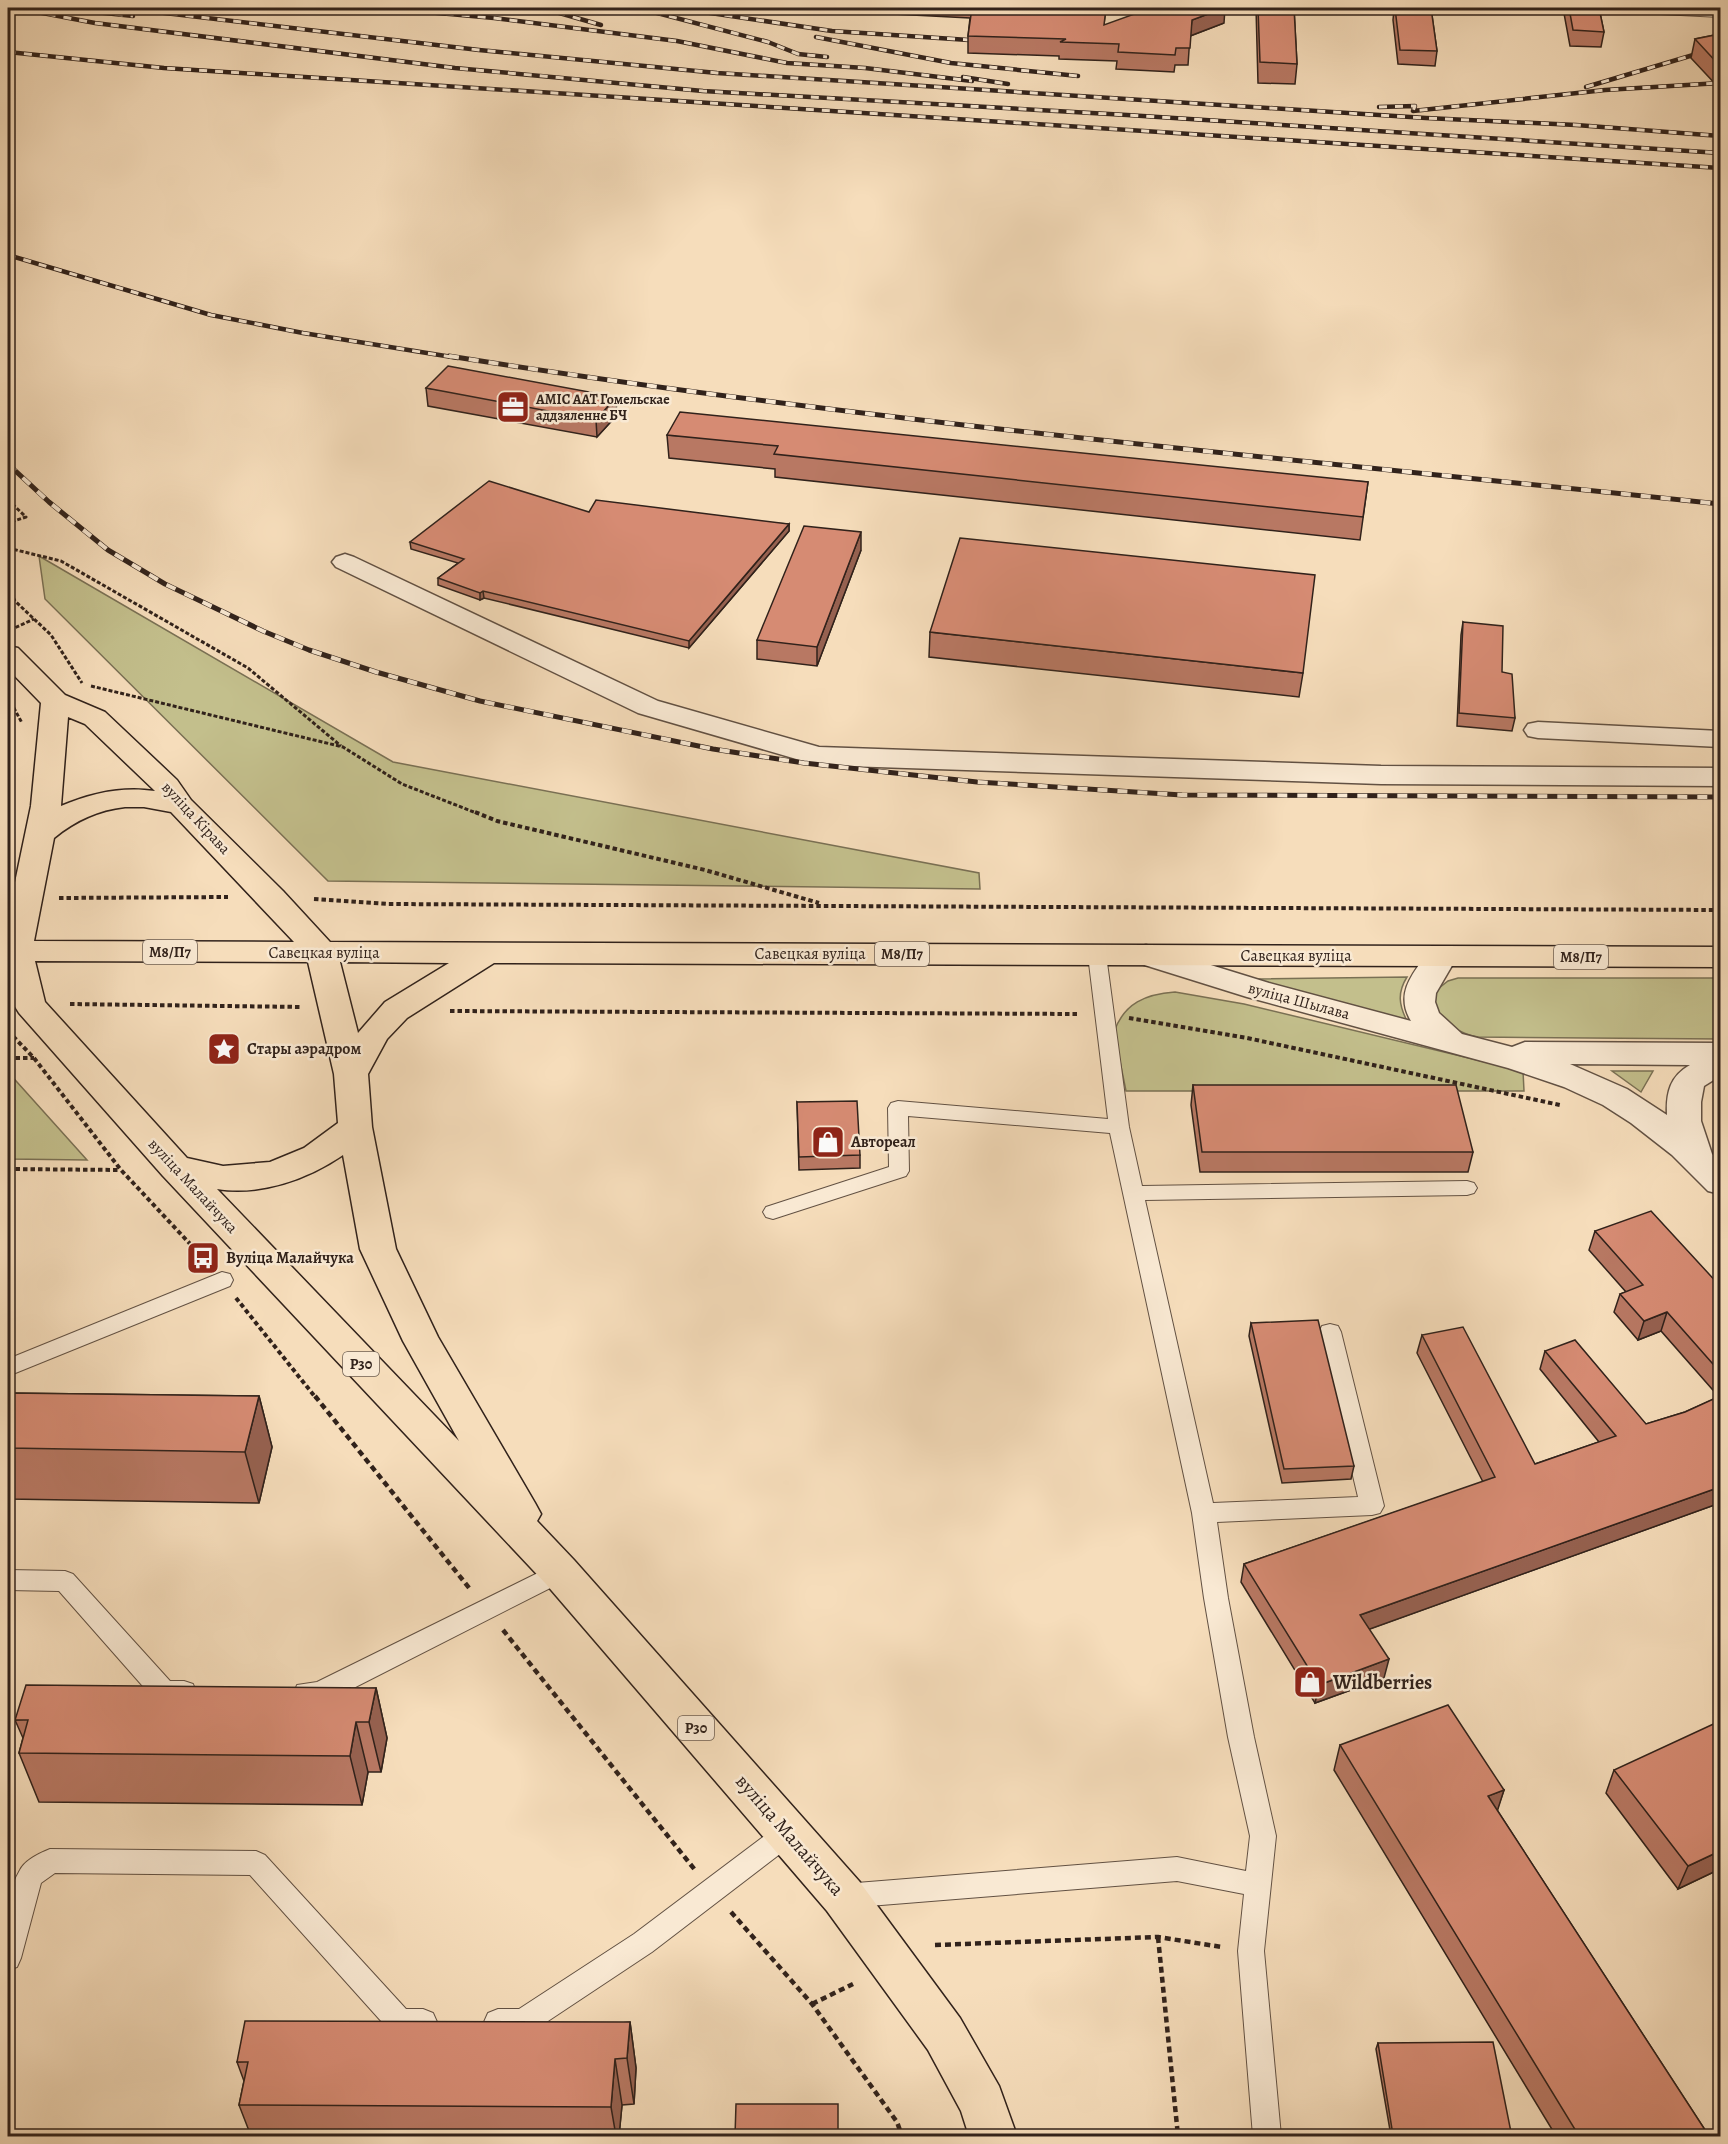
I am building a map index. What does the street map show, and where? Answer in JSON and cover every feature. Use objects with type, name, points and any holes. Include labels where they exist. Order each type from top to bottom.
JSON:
[{"type":"main road","name":"вуліца Кірава","points":[[8,654],[55,701],[95,718],[167,786],[181,806],[272,898],[322,953]]},
{"type":"main road","points":[[12,951],[46,806],[55,701]]},
{"type":"main road","points":[[40,834],[69,813],[106,800],[139,797],[162,800],[181,806]]},
{"type":"main road","name":"Савецкая вуліца","points":[[12,951],[1720,957]]},
{"type":"main road","name":"вуліца Малайчука","points":[[12,951],[30,1005],[175,1167],[554,1566],[843,1896],[944,2034],[980,2125]]},
{"type":"main road","name":"вуліца Малайчука","points":[[322,953],[351,1074],[355,1127],[378,1249],[421,1341],[554,1566]]},
{"type":"main road","points":[[351,1074],[374,1033],[396,1010],[487,953]]},
{"type":"main road","points":[[175,1167],[192,1174],[232,1179],[276,1174],[322,1155],[355,1127]]},
{"type":"street","points":[[345,562],[648,707],[817,756],[1381,775],[1720,777]]},
{"type":"street","points":[[1538,730],[1720,739]]},
{"type":"street","name":"вуліца Шылава","points":[[1146,955],[1211,977],[1493,1053],[1581,1081],[1615,1097],[1709,1171]]},
{"type":"street","name":"вуліца Шылава","points":[[1441,957],[1426,977],[1419,994],[1419,1007],[1431,1027],[1453,1043]]},
{"type":"street","name":"вуліца Шылава","points":[[1493,1053],[1720,1054]]},
{"type":"street","name":"вуліца Шылава","points":[[1709,1171],[1684,1121],[1683,1101],[1689,1080],[1720,1062]]},
{"type":"lane","points":[[1601,8],[1720,14]]},
{"type":"lane","points":[[1097,955],[1119,1127],[1204,1513],[1216,1598],[1239,1726],[1263,1836],[1251,1952],[1267,2136]]},
{"type":"lane","points":[[773,1212],[899,1171],[898,1108],[1119,1127]]},
{"type":"lane","points":[[1135,1193],[1467,1188]]},
{"type":"lane","points":[[8,1368],[222,1280]]},
{"type":"lane","points":[[1204,1513],[1372,1506],[1330,1332]]},
{"type":"lane","points":[[284,1693],[319,1693],[486,1609],[554,1566]]},
{"type":"lane","points":[[8,1580],[65,1581],[164,1692],[212,1692]]},
{"type":"lane","points":[[478,2022],[523,2022],[643,1943],[788,1833]]},
{"type":"lane","points":[[8,1958],[30,1876],[50,1861],[256,1863],[400,2022],[444,2022]]},
{"type":"lane","points":[[843,1896],[1178,1869],[1259,1885]]},
{"type":"path","points":[[8,500],[26,517],[8,523]]},
{"type":"path","points":[[8,548],[61,561],[248,668],[343,747],[402,784],[497,821],[705,870],[824,905]]},
{"type":"path","points":[[8,587],[15,602],[51,635]]},
{"type":"path","points":[[8,631],[34,619]]},
{"type":"path","points":[[82,684],[343,747]]},
{"type":"path","points":[[15,711],[22,708]]},
{"type":"path","points":[[52,898],[236,897]]},
{"type":"path","points":[[307,899],[388,904],[1720,910]]},
{"type":"path","points":[[63,1004],[313,1007]]},
{"type":"path","points":[[446,1011],[1085,1014]]},
{"type":"path","points":[[1121,1016],[1247,1038],[1567,1107]]},
{"type":"path","points":[[8,1031],[33,1058],[121,1170],[222,1280],[711,1890],[812,2004],[897,2122],[902,2136]]},
{"type":"path","points":[[8,1058],[33,1058]]},
{"type":"path","points":[[8,1169],[121,1170]]},
{"type":"path","points":[[1158,1937],[1178,2136]]},
{"type":"path","points":[[935,1945],[1158,1937],[1251,1952]]},
{"type":"path","points":[[812,2004],[853,1984]]},
{"type":"shaded area","points":[[39,556],[393,762],[979,873],[980,889],[328,881],[45,599]]},
{"type":"shaded area","points":[[1407,977],[1400,999],[1407,1021],[1249,979]]},
{"type":"shaded area","points":[[1458,978],[1720,978],[1720,1039],[1478,1037],[1457,1030],[1433,1008],[1434,992],[1448,981]]},
{"type":"shaded area","points":[[1175,992],[1244,1004],[1523,1071],[1524,1091],[1126,1091],[1114,1032],[1118,1022],[1137,1002],[1155,995]]},
{"type":"shaded area","points":[[1612,1071],[1653,1071],[1641,1092]]},
{"type":"shaded area","points":[[8,1072],[87,1160],[8,1159]]},
{"type":"building","points":[[972,8],[1106,8],[1104,25],[1151,8],[1224,8],[1192,20],[1190,48],[1176,48],[1175,55],[1118,52],[1119,44],[1060,42],[1066,39],[968,36]]},
{"type":"building","points":[[1258,8],[1294,8],[1297,64],[1260,62]]},
{"type":"building","points":[[1395,8],[1431,8],[1437,51],[1400,50]]},
{"type":"building","points":[[1569,8],[1599,8],[1604,32],[1573,30]]},
{"type":"building","points":[[1720,34],[1719,60],[1720,66],[1695,39]]},
{"type":"building","points":[[448,366],[616,397],[596,420],[426,388]]},
{"type":"building","points":[[680,412],[1368,482],[1363,517],[774,454],[778,446],[667,435]]},
{"type":"building","points":[[489,481],[589,512],[596,500],[789,524],[689,641],[483,591],[480,593],[438,578],[464,559],[410,542]]},
{"type":"building","points":[[804,526],[861,532],[817,647],[757,640]]},
{"type":"building","points":[[960,538],[1315,575],[1303,673],[930,632]]},
{"type":"building","points":[[1463,622],[1503,626],[1502,672],[1512,674],[1515,718],[1459,713]]},
{"type":"building","points":[[1193,1085],[1456,1085],[1473,1152],[1202,1152]]},
{"type":"building","name":"Автореал","points":[[857,1101],[860,1155],[799,1157],[797,1102]]},
{"type":"building","points":[[1651,1211],[1720,1286],[1720,1372],[1667,1312],[1644,1321],[1620,1294],[1643,1285],[1595,1231]]},
{"type":"building","points":[[1318,1320],[1354,1466],[1284,1469],[1251,1323]]},
{"type":"building","points":[[1463,1327],[1535,1464],[1616,1436],[1545,1351],[1575,1340],[1646,1424],[1685,1412],[1720,1396],[1720,1487],[1360,1615],[1389,1659],[1319,1685],[1244,1564],[1495,1477],[1422,1335]]},
{"type":"building","points":[[8,1393],[259,1396],[245,1452],[8,1448]]},
{"type":"building","points":[[26,1685],[376,1688],[369,1722],[356,1722],[350,1756],[19,1753],[28,1720],[15,1720]]},
{"type":"building","points":[[1448,1705],[1504,1790],[1488,1796],[1709,2136],[1579,2136],[1340,1745]]},
{"type":"building","points":[[1720,1721],[1720,1851],[1688,1866],[1614,1770]]},
{"type":"building","points":[[245,2021],[630,2022],[627,2058],[615,2059],[611,2107],[239,2105],[248,2062],[237,2062]]},
{"type":"building","points":[[1493,2042],[1511,2132],[1484,2132],[1484,2136],[1393,2135],[1378,2043]]},
{"type":"building","points":[[736,2104],[838,2104],[838,2136],[735,2136]]},
{"type":"railway","points":[[8,8],[40,11]]},
{"type":"railway","points":[[122,8],[479,50],[717,73],[1426,118],[1576,125],[1720,136]]},
{"type":"railway","points":[[382,8],[494,18],[677,41],[787,63],[865,68],[972,81]]},
{"type":"railway","points":[[542,8],[601,25]]},
{"type":"railway","points":[[638,8],[768,42],[798,54],[827,57]]},
{"type":"railway","points":[[677,8],[832,31],[984,41]]},
{"type":"railway","points":[[67,9],[133,16]]},
{"type":"railway","points":[[32,11],[95,23],[455,68],[703,91],[1127,115],[1720,153]]},
{"type":"railway","points":[[816,37],[951,63],[1078,76]]},
{"type":"railway","points":[[1586,87],[1720,47]]},
{"type":"railway","points":[[8,52],[164,68],[1720,168]]},
{"type":"railway","points":[[963,77],[1008,84]]},
{"type":"railway","points":[[1379,107],[1415,106],[1413,111],[1605,90],[1720,83]]},
{"type":"railway","points":[[8,255],[211,315],[303,333],[458,358]]},
{"type":"railway","points":[[449,356],[607,380],[924,420],[1720,504]]},
{"type":"railway","points":[[8,464],[49,502],[108,550],[165,584],[263,631],[309,650],[376,672],[480,701],[713,749],[804,763],[977,782],[1182,795],[1720,797]]},
{"type":"place","name":"АМІС ААТ Гомельскае аддзяленне БЧ","points":[[513,407]]},
{"type":"place","name":"Стары аэрадром","points":[[224,1049]]},
{"type":"place","name":"Автореал","points":[[828,1142]]},
{"type":"place","name":"Вуліца Малайчука","points":[[203,1258]]},
{"type":"place","name":"Wildberries","points":[[1310,1682]]}]
